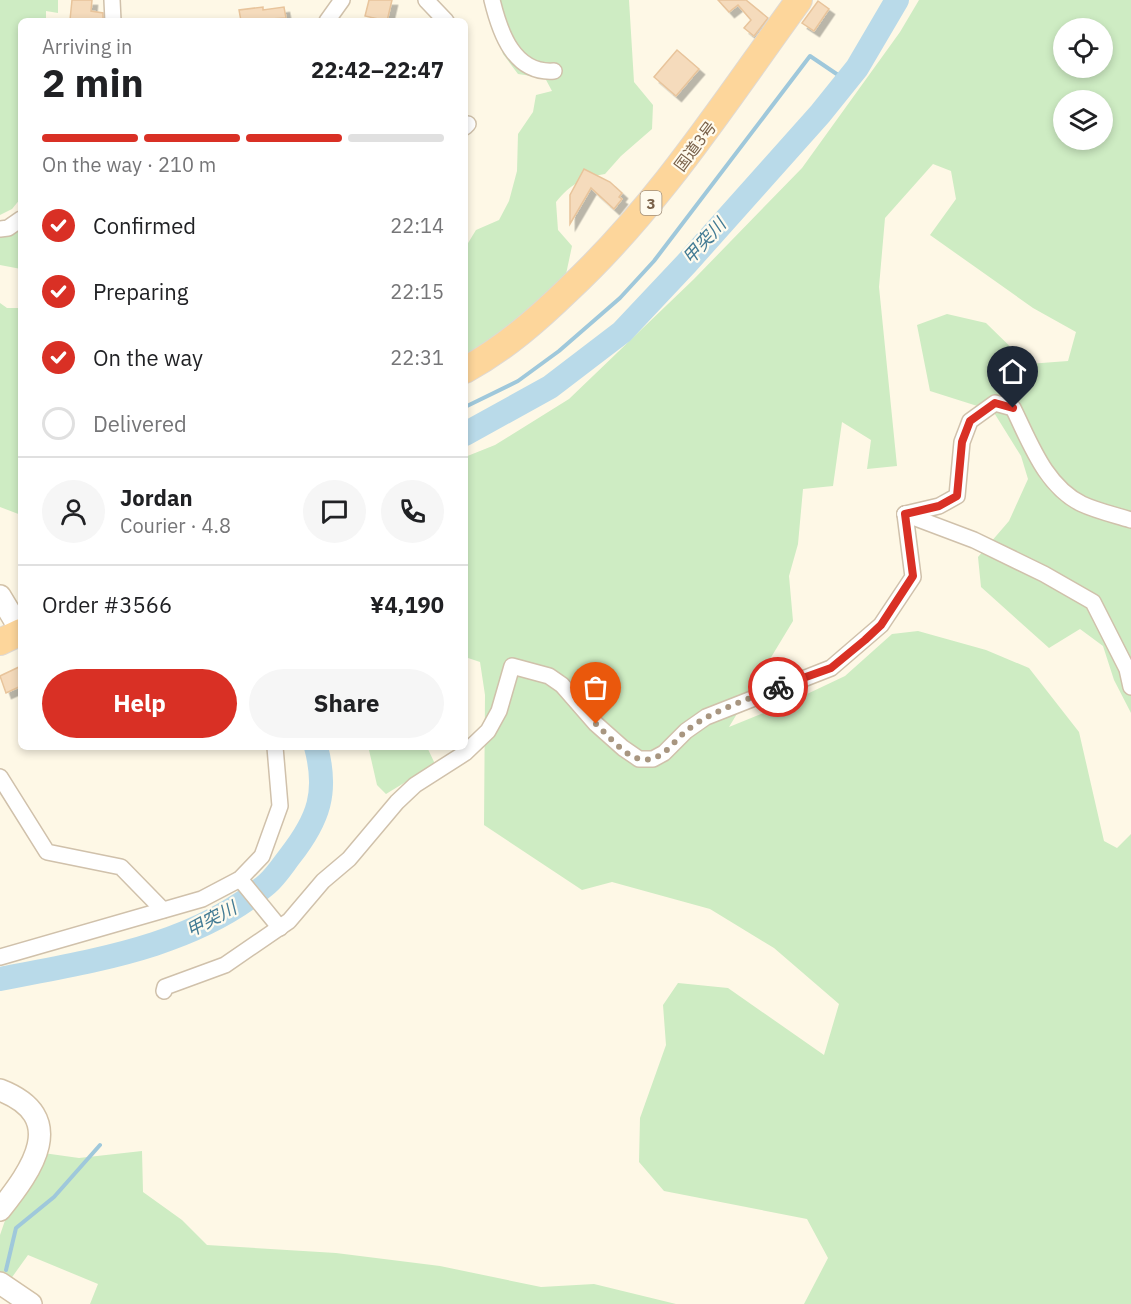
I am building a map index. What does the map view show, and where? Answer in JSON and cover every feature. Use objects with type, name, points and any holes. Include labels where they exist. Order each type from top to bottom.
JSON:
[{"type":"highway","name":"国道3号","points":[[468,368],[530,327],[585,274],[649,206],[799,0]]},
{"type":"highway","points":[[0,642],[18,633]]},
{"type":"main road","points":[[0,596],[18,627]]},
{"type":"main road","points":[[0,1090],[16,1096],[29,1108],[37,1124],[40,1142],[35,1162],[0,1210]]},
{"type":"main road","points":[[0,1283],[31,1304]]},
{"type":"street","points":[[112,0],[112,18]]},
{"type":"street","points":[[329,18],[342,0]]},
{"type":"street","points":[[426,0],[443,18]]},
{"type":"street","points":[[492,0],[498,24],[521,63],[536,69],[554,71]]},
{"type":"street","points":[[0,229],[8,228],[18,221]]},
{"type":"street","points":[[905,514],[939,506],[957,496],[962,442],[970,421],[995,403],[1013,408],[1045,470],[1071,497],[1083,504],[1131,520]]},
{"type":"street","points":[[905,514],[984,545],[1093,602],[1126,669],[1131,687]]},
{"type":"street","points":[[164,991],[165,987],[225,965],[280,928],[323,881],[349,859],[397,801],[415,785],[465,753],[488,731],[499,711],[512,666],[549,676],[562,685],[596,724],[639,759],[653,759],[664,753],[686,731],[706,717],[831,668],[881,625],[913,576],[905,514]]},
{"type":"street","points":[[0,957],[202,899],[240,879],[262,856],[280,806],[275,750]]},
{"type":"street","points":[[0,777],[47,852],[121,867],[163,910]]},
{"type":"street","points":[[240,879],[280,928]]},
{"type":"green space","points":[[0,0],[58,0],[58,13],[46,11],[46,18],[18,18],[18,202],[12,209],[0,215]]},
{"type":"green space","points":[[485,0],[629,0],[634,82],[653,105],[652,129],[621,156],[605,174],[577,183],[556,202],[558,230],[572,246],[565,279],[510,327],[468,356],[468,243],[476,230],[499,220],[509,201],[517,171],[518,134],[533,112],[536,95],[552,91],[545,78],[518,74],[503,54]]},
{"type":"green space","points":[[919,0],[1131,0],[1131,713],[1114,680],[1103,646],[1080,629],[1049,648],[981,587],[978,557],[1009,521],[1028,479],[1021,456],[993,411],[930,391],[917,325],[947,314],[986,323],[1028,364],[1068,361],[1076,332],[1033,308],[930,235],[956,199],[951,171],[933,164],[885,218],[879,287],[897,466],[867,469],[871,440],[842,422],[833,486],[803,489],[798,544],[789,576],[793,621],[729,727],[845,676],[892,634],[918,631],[986,650],[1029,668],[1079,732],[1104,841],[1117,848],[1131,834],[1131,1304],[804,1304],[828,1258],[807,1219],[664,1191],[639,1162],[640,1118],[666,1045],[663,1005],[678,983],[728,988],[824,1055],[839,1004],[774,948],[710,909],[612,882],[582,890],[484,825],[485,695],[480,662],[468,658],[468,456],[495,445],[569,399],[694,279],[802,168],[900,32]]},
{"type":"green space","points":[[18,229],[18,268],[0,265],[0,236]]},
{"type":"green space","points":[[0,303],[7,308],[18,308],[18,514],[0,507]]},
{"type":"green space","points":[[369,750],[428,750],[435,764],[386,794],[377,785]]},
{"type":"green space","points":[[29,1151],[79,1158],[142,1151],[143,1192],[182,1220],[207,1245],[336,1253],[440,1266],[541,1287],[594,1284],[676,1304],[90,1304],[98,1284],[28,1255],[10,1280],[0,1274],[0,1235]]},
{"type":"building","points":[[72,0],[92,0],[91,11],[103,13],[103,18],[70,18]]},
{"type":"building","points":[[369,0],[392,0],[388,18],[365,16]]},
{"type":"building","points":[[718,0],[746,0],[768,18],[754,36],[744,28],[751,20],[738,5],[729,12]]},
{"type":"building","points":[[818,1],[829,9],[814,31],[802,23]]},
{"type":"building","points":[[284,7],[286,18],[240,18],[239,10]]},
{"type":"building","points":[[677,50],[699,69],[676,96],[654,77]]},
{"type":"building","points":[[584,169],[610,182],[622,193],[619,197],[622,199],[614,209],[591,188],[570,224],[570,195]]},
{"type":"building","points":[[18,667],[18,687],[6,693],[0,676]]},
{"type":"waterway","name":"甲突川","points":[[468,432],[550,387],[622,332],[820,114],[857,68],[897,0]]},
{"type":"waterway","points":[[468,406],[518,381],[559,351],[620,298],[654,261],[810,56],[847,81]]},
{"type":"waterway","name":"甲突川","points":[[0,979],[105,958],[140,948],[207,923],[238,905],[273,878],[308,830],[321,792],[320,763],[317,750]]},
{"type":"waterway","points":[[6,1270],[16,1228],[54,1197],[100,1145]]},
{"type":"way so far","points":[[596,724],[639,759],[653,759],[664,753],[686,731],[706,717],[778,687]]},
{"type":"route","points":[[778,687],[831,668],[881,625],[913,576],[905,514],[939,506],[957,496],[962,442],[970,421],[995,403],[1013,408]]}]
